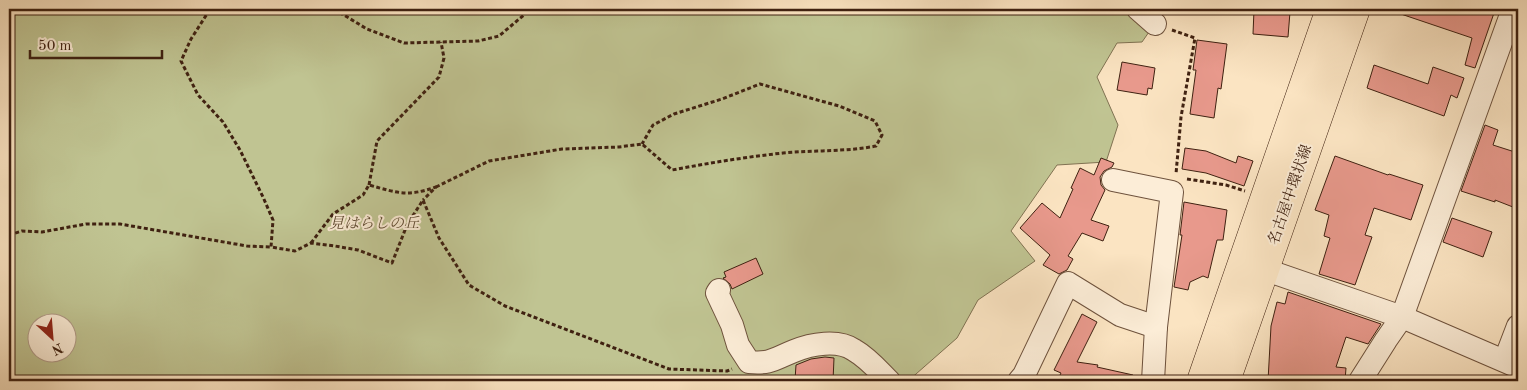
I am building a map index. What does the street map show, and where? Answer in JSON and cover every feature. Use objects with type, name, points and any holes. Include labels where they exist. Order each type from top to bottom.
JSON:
[{"type":"main road","name":"名古屋中環状線","points":[[1201,381],[1330,9]]},
{"type":"main road","name":"名古屋中環状線","points":[[1226,381],[1356,9]]},
{"type":"street","points":[[1138,9],[1155,24]]},
{"type":"street","points":[[1360,381],[1402,317],[1512,35],[1513,9]]},
{"type":"street","points":[[1113,180],[1172,192],[1156,327],[1153,381]]},
{"type":"street","points":[[1266,270],[1402,317],[1512,364],[1518,326]]},
{"type":"street","points":[[1019,381],[1024,375],[1068,283],[1120,314],[1156,327]]},
{"type":"street","points":[[719,290],[717,293],[732,325],[738,345],[749,362],[767,363],[795,350],[817,345],[838,344],[853,349],[869,361],[889,381]]},
{"type":"path","points":[[208,9],[181,61],[198,95],[223,122],[240,150],[273,220],[271,247]]},
{"type":"path","points":[[334,9],[367,29],[404,43],[478,41],[499,36],[531,9]]},
{"type":"path","points":[[1155,24],[1195,38],[1181,117],[1176,177]]},
{"type":"path","points":[[9,235],[22,231],[42,232],[86,224],[120,224],[247,246],[296,251],[311,243],[333,214],[363,195],[369,185],[377,141],[439,77],[444,58],[441,42]]},
{"type":"path","points":[[369,185],[399,193],[418,193],[436,187],[489,161],[562,148],[619,147],[642,144],[672,170],[784,153],[860,149],[876,146],[882,135],[875,121],[839,106],[760,84],[722,99],[674,114],[653,125],[642,144]]},
{"type":"path","points":[[1184,178],[1226,185],[1264,197]]},
{"type":"path","points":[[311,243],[358,250],[392,263],[407,225],[423,200],[436,187]]},
{"type":"path","points":[[423,200],[438,238],[469,285],[505,306],[669,369],[727,371],[749,362]]},
{"type":"path","points":[[9,289],[10,268]]},
{"type":"green space","name":"見はらしの丘","points":[[9,9],[1165,9],[1142,42],[1117,43],[1097,77],[1118,125],[1106,162],[1057,165],[1011,231],[1035,261],[978,300],[957,338],[908,381],[9,381]]},
{"type":"building","points":[[1392,9],[1480,9],[1494,13],[1475,68],[1465,65],[1472,38],[1392,11]]},
{"type":"building","points":[[1254,10],[1290,12],[1288,37],[1253,34]]},
{"type":"building","points":[[1197,40],[1227,44],[1221,89],[1218,88],[1214,118],[1190,114],[1196,70],[1193,70]]},
{"type":"building","points":[[1122,62],[1155,68],[1152,89],[1148,88],[1147,95],[1117,90]]},
{"type":"building","points":[[1374,65],[1428,84],[1433,67],[1464,78],[1457,98],[1451,95],[1444,116],[1367,88]]},
{"type":"building","points":[[1485,125],[1498,130],[1493,145],[1518,153],[1518,209],[1495,200],[1495,202],[1461,191]]},
{"type":"building","points":[[1185,148],[1206,151],[1236,163],[1238,156],[1253,161],[1244,186],[1206,173],[1182,169]]},
{"type":"building","points":[[1335,156],[1423,185],[1411,220],[1374,208],[1365,235],[1372,237],[1355,285],[1319,274],[1330,238],[1324,236],[1329,215],[1315,210]]},
{"type":"building","points":[[1101,158],[1114,163],[1100,177],[1101,185],[1105,190],[1091,220],[1109,226],[1103,241],[1082,233],[1068,256],[1073,259],[1067,270],[1059,274],[1043,265],[1050,255],[1020,228],[1042,203],[1060,218],[1080,168],[1094,175]]},
{"type":"building","points":[[1184,202],[1227,210],[1223,240],[1217,240],[1208,278],[1203,276],[1190,282],[1188,290],[1174,287],[1182,235],[1180,235]]},
{"type":"building","points":[[1452,218],[1492,232],[1483,257],[1443,242]]},
{"type":"building","points":[[756,258],[763,274],[732,289],[730,284],[723,278],[726,277],[724,272]]},
{"type":"building","points":[[1288,292],[1381,324],[1368,344],[1346,337],[1336,367],[1346,368],[1345,381],[1268,381],[1271,326],[1277,302],[1285,304]]},
{"type":"building","points":[[1082,314],[1097,322],[1077,362],[1098,365],[1097,367],[1133,375],[1133,381],[1057,381],[1061,373],[1054,370]]},
{"type":"building","points":[[834,358],[833,381],[795,380],[796,365],[811,359]]}]
